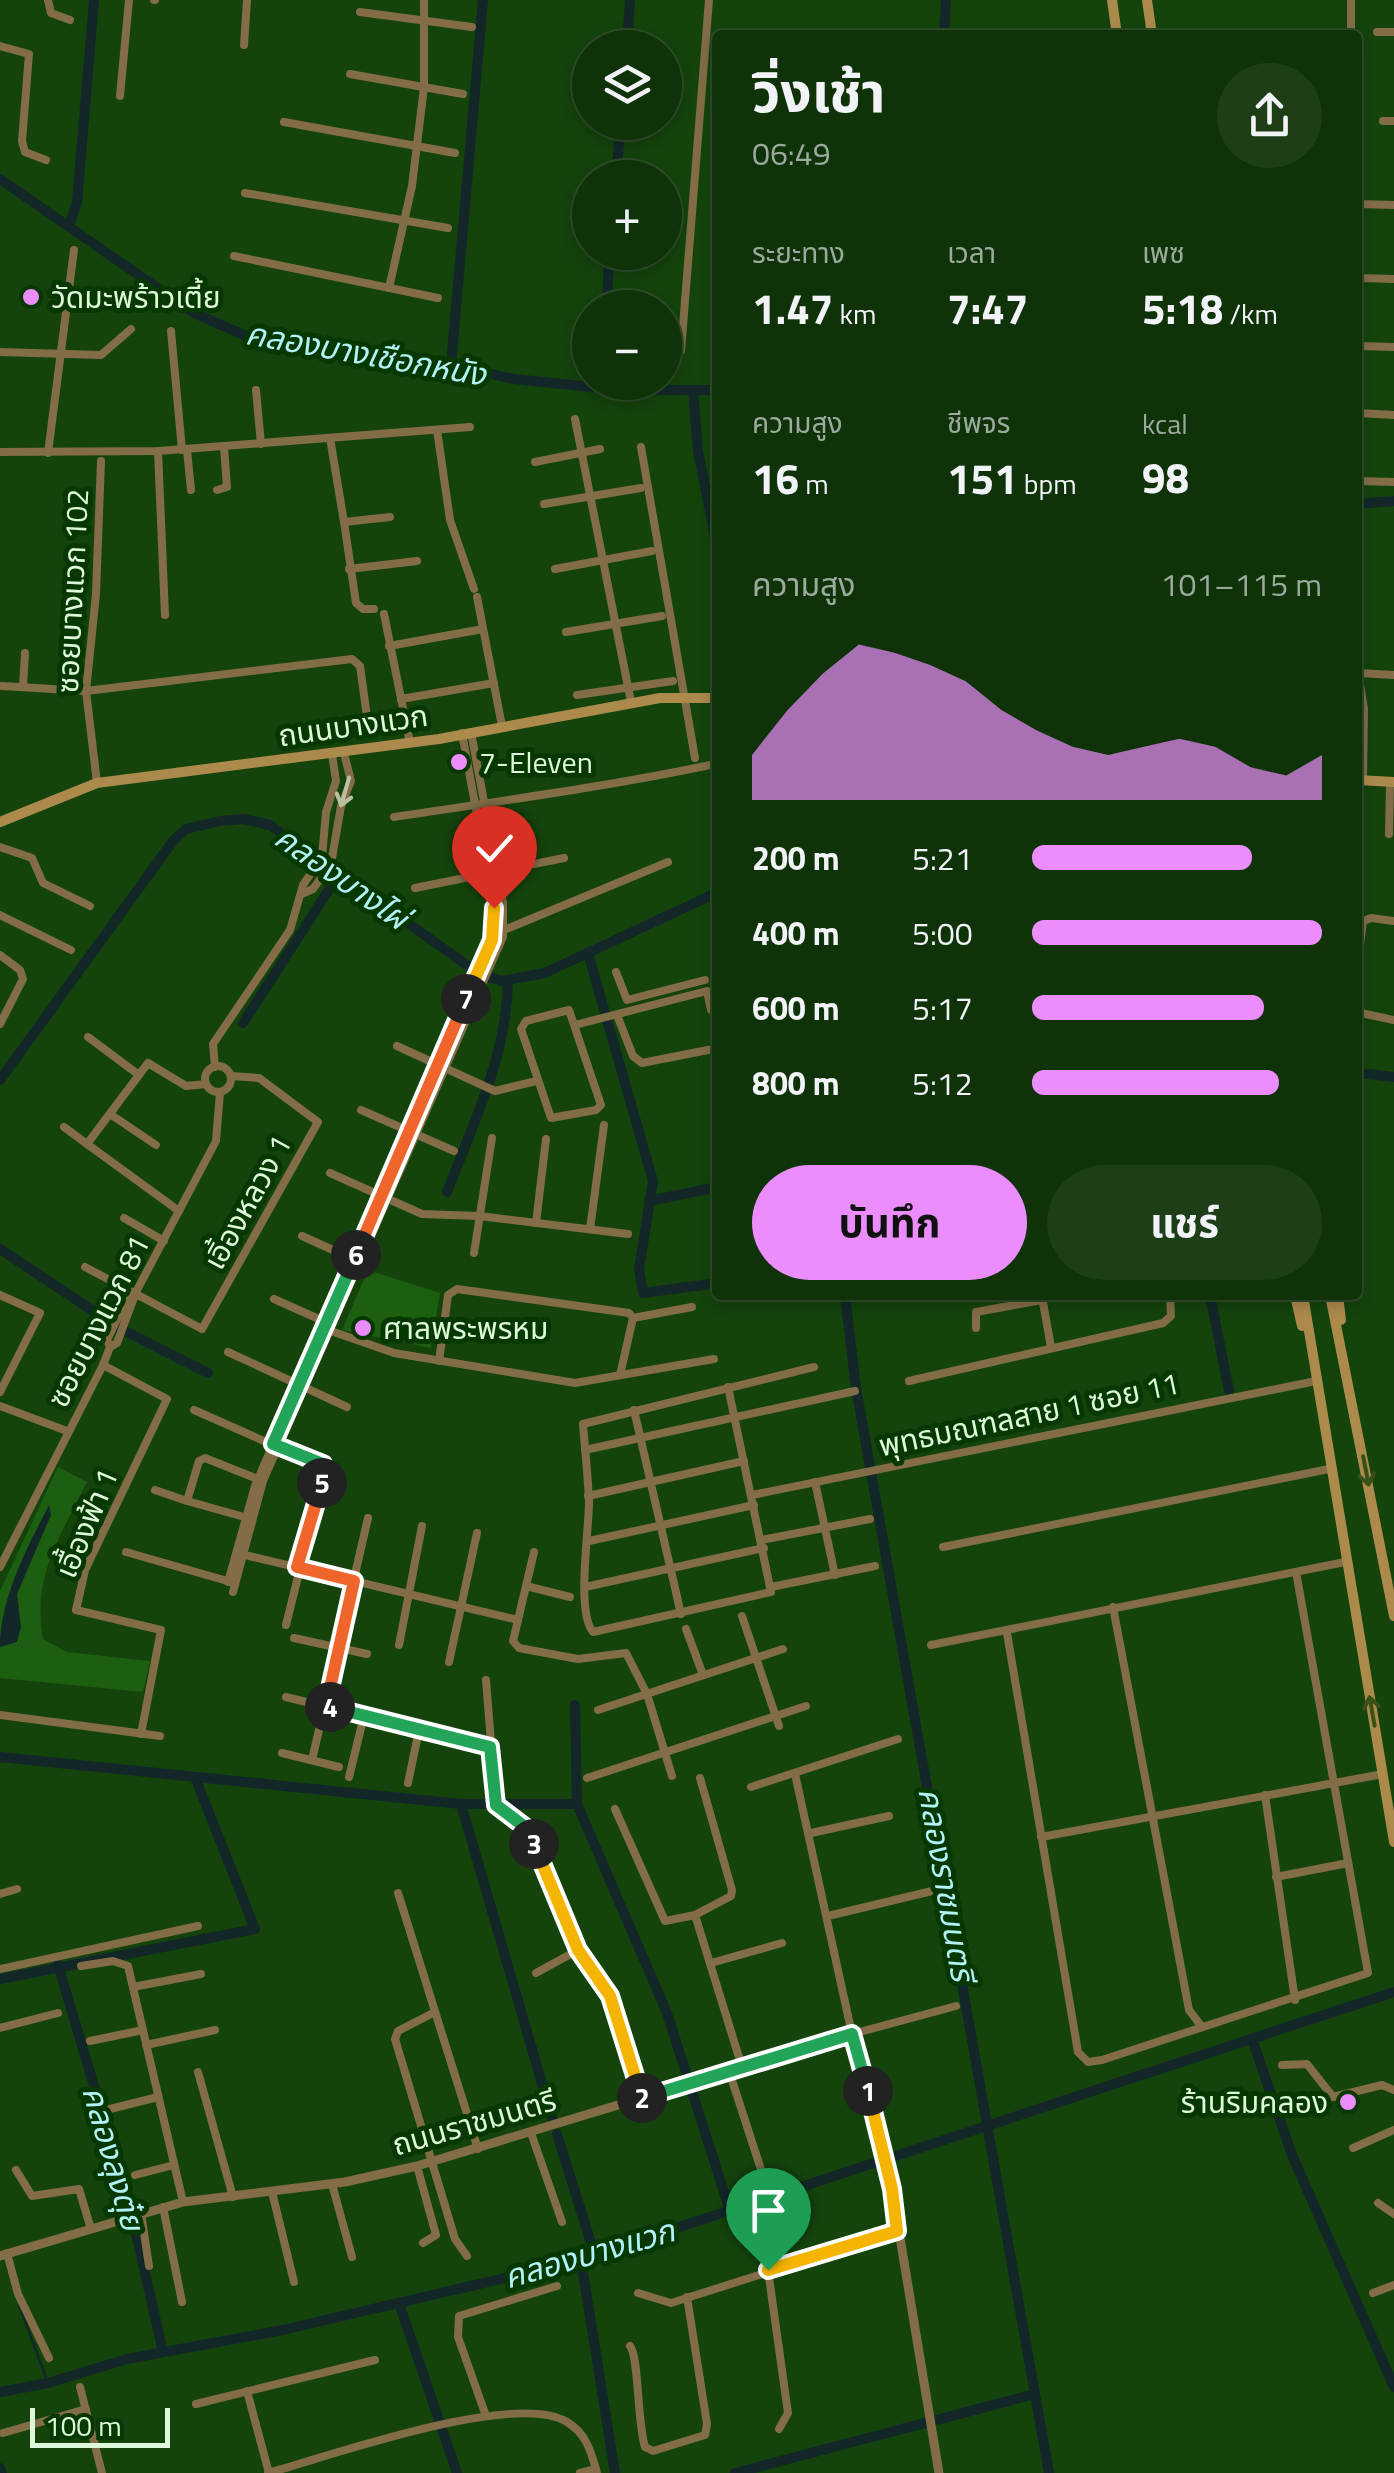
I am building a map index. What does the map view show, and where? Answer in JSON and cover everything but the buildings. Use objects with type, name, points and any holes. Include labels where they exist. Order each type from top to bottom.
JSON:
[{"type":"main road","points":[[1112,0],[1116,30]]},
{"type":"main road","points":[[1147,0],[1151,30]]},
{"type":"main road","name":"ถนนบางแวก","points":[[0,822],[97,783],[410,743],[631,702],[683,696],[712,698]]},
{"type":"main road","points":[[1362,780],[1392,782]]},
{"type":"main road","points":[[1296,1300],[1316,1381]]},
{"type":"main road","points":[[1304,1300],[1329,1470],[1394,1842]]},
{"type":"main road","points":[[1331,1300],[1394,1616]]},
{"type":"main road","points":[[1339,1300],[1347,1376]]},
{"type":"street","points":[[48,0],[51,13],[70,20]]},
{"type":"street","points":[[120,96],[129,0]]},
{"type":"street","points":[[244,45],[247,0]]},
{"type":"street","points":[[390,288],[424,87],[424,0]]},
{"type":"street","points":[[682,338],[708,0]]},
{"type":"street","points":[[1351,0],[1351,30]]},
{"type":"street","points":[[360,12],[472,27]]},
{"type":"street","points":[[1377,32],[1394,32]]},
{"type":"street","points":[[706,35],[712,36]]},
{"type":"street","points":[[0,46],[29,54],[22,141],[25,152],[46,160]]},
{"type":"street","points":[[350,74],[463,94]]},
{"type":"street","points":[[1383,120],[1394,120]]},
{"type":"street","points":[[284,122],[455,153]]},
{"type":"street","points":[[245,193],[448,228]]},
{"type":"street","points":[[1362,204],[1394,205]]},
{"type":"street","points":[[48,453],[74,250]]},
{"type":"street","points":[[234,256],[438,298]]},
{"type":"street","points":[[1362,278],[1394,280]]},
{"type":"street","points":[[0,352],[59,358],[101,356],[131,329]]},
{"type":"street","points":[[171,331],[192,490]]},
{"type":"street","points":[[1362,346],[1394,347]]},
{"type":"street","points":[[256,390],[261,444]]},
{"type":"street","points":[[1362,414],[1394,415]]},
{"type":"street","points":[[575,419],[631,702]]},
{"type":"street","points":[[0,452],[158,452],[470,427]]},
{"type":"street","points":[[437,430],[450,520],[475,593],[502,726]]},
{"type":"street","points":[[330,438],[356,603],[363,609],[374,609]]},
{"type":"street","points":[[217,490],[227,487],[224,447]]},
{"type":"street","points":[[641,447],[695,758]]},
{"type":"street","points":[[535,462],[600,449]]},
{"type":"street","points":[[158,452],[165,615]]},
{"type":"street","name":"ซอยบางแวก 102","points":[[97,783],[86,690],[94,626],[101,461]]},
{"type":"street","points":[[1362,482],[1394,482]]},
{"type":"street","points":[[544,504],[641,488]]},
{"type":"street","points":[[344,522],[390,517]]},
{"type":"street","points":[[555,569],[652,551]]},
{"type":"street","points":[[349,569],[418,561]]},
{"type":"street","points":[[384,614],[410,743]]},
{"type":"street","points":[[566,632],[662,616]]},
{"type":"street","points":[[389,646],[484,629]]},
{"type":"street","points":[[23,687],[25,653]]},
{"type":"street","points":[[2,686],[86,690],[357,660],[369,730]]},
{"type":"street","points":[[1362,672],[1394,675]]},
{"type":"street","points":[[577,696],[673,681]]},
{"type":"street","points":[[401,699],[494,683]]},
{"type":"street","points":[[1362,697],[1362,745]]},
{"type":"street","points":[[126,1552],[232,1586],[260,1480],[412,1133],[485,983],[504,930],[466,733]]},
{"type":"street","points":[[304,893],[313,889],[330,864],[334,832],[351,781],[338,753]]},
{"type":"street","points":[[215,1067],[214,1044],[290,930],[304,893],[303,885],[323,848],[338,753]]},
{"type":"street","points":[[394,816],[613,785],[710,765]]},
{"type":"street","points":[[1389,834],[1392,782]]},
{"type":"street","points":[[0,847],[32,858],[43,882],[90,906]]},
{"type":"street","points":[[415,888],[564,858]]},
{"type":"street","points":[[504,930],[668,862]]},
{"type":"street","points":[[444,1067],[494,931],[492,873]]},
{"type":"street","points":[[0,915],[70,950]]},
{"type":"street","points":[[1362,925],[1366,918],[1394,921]]},
{"type":"street","points":[[0,954],[14,964],[23,980],[0,1024]]},
{"type":"street","points":[[616,972],[627,1000],[712,979]]},
{"type":"street","points":[[705,980],[712,1010]]},
{"type":"street","points":[[574,1025],[707,991]]},
{"type":"street","points":[[565,1009],[572,1013],[574,1025],[600,1109],[550,1118],[522,1024],[565,1009]]},
{"type":"street","points":[[1362,1013],[1394,1020]]},
{"type":"street","points":[[612,1016],[642,1063],[712,1049]]},
{"type":"street","points":[[88,1038],[139,1075]]},
{"type":"street","points":[[397,1046],[495,1091],[536,1080]]},
{"type":"street","points":[[86,1144],[148,1063],[186,1086],[206,1084],[220,1092],[230,1084],[231,1076],[223,1068],[215,1067],[208,1071],[206,1084]]},
{"type":"street","name":"เอิ้องหลวง 1","points":[[136,1292],[202,1329],[318,1122],[259,1078],[231,1076]]},
{"type":"street","name":"ซอยบางแวก 81","points":[[0,1567],[103,1365],[131,1301],[216,1141],[220,1092]]},
{"type":"street","points":[[361,1110],[454,1151]]},
{"type":"street","points":[[110,1114],[156,1144]]},
{"type":"street","points":[[590,1229],[604,1125]]},
{"type":"street","points":[[64,1128],[179,1211]]},
{"type":"street","points":[[474,1254],[492,1138]]},
{"type":"street","points":[[536,1223],[546,1139]]},
{"type":"street","points":[[330,1172],[422,1214],[479,1216],[628,1234]]},
{"type":"street","points":[[124,1218],[164,1241]]},
{"type":"street","points":[[302,1236],[358,1261]]},
{"type":"street","points":[[86,1267],[136,1292]]},
{"type":"street","points":[[439,1361],[448,1295],[457,1288],[621,1311],[633,1318],[692,1306]]},
{"type":"street","points":[[0,1295],[40,1313],[0,1392]]},
{"type":"street","points":[[274,1300],[381,1349],[575,1383],[714,1358]]},
{"type":"street","points":[[976,1328],[976,1312],[1033,1300]]},
{"type":"street","points":[[1042,1300],[1051,1347]]},
{"type":"street","points":[[909,1381],[1164,1322],[1171,1316],[1170,1300]]},
{"type":"street","points":[[620,1375],[633,1318]]},
{"type":"street","points":[[228,1352],[346,1406]]},
{"type":"street","name":"เอื้องฟ้า 1","points":[[103,1365],[167,1399],[85,1570],[76,1610],[161,1630],[141,1734]]},
{"type":"street","points":[[728,1388],[771,1587],[768,1595],[592,1632],[587,1624],[584,1587],[589,1541],[583,1424],[634,1410],[814,1367]]},
{"type":"street","name":"พุทธมณฑลสาย 1 ซอย 11","points":[[589,1541],[661,1526],[815,1482],[895,1464],[1316,1381]]},
{"type":"street","points":[[585,1450],[855,1390]]},
{"type":"street","points":[[0,1406],[66,1431]]},
{"type":"street","points":[[194,1410],[325,1468],[297,1567],[286,1625]]},
{"type":"street","points":[[634,1410],[682,1614]]},
{"type":"street","points":[[186,1501],[199,1461],[206,1458],[260,1480]]},
{"type":"street","points":[[588,1496],[744,1462]]},
{"type":"street","points":[[944,1547],[1329,1470]]},
{"type":"street","points":[[815,1482],[835,1574]]},
{"type":"street","points":[[155,1490],[249,1518]]},
{"type":"street","points":[[312,1760],[368,1518]]},
{"type":"street","points":[[584,1587],[870,1519]]},
{"type":"street","points":[[399,1645],[422,1526]]},
{"type":"street","points":[[449,1662],[477,1534]]},
{"type":"street","points":[[534,1552],[513,1640],[519,1648],[578,1659],[626,1653],[648,1694],[672,1776]]},
{"type":"street","points":[[240,1553],[518,1620]]},
{"type":"street","points":[[932,1645],[1345,1562]]},
{"type":"street","points":[[771,1587],[875,1566]]},
{"type":"street","points":[[1006,1633],[1081,2057],[1088,2062],[1102,2060],[1368,1973],[1296,1572]]},
{"type":"street","points":[[526,1586],[570,1597]]},
{"type":"street","points":[[1113,1607],[1189,2010],[1192,2019],[1202,2027]]},
{"type":"street","points":[[742,1616],[779,1726]]},
{"type":"street","points":[[686,1629],[704,1675]]},
{"type":"street","points":[[294,1638],[367,1654]]},
{"type":"street","points":[[598,1710],[783,1648]]},
{"type":"street","points":[[486,1680],[494,1800],[529,1832],[578,1950],[610,1996],[641,2098]]},
{"type":"street","points":[[286,1697],[490,1747]]},
{"type":"street","points":[[586,1778],[806,1706]]},
{"type":"street","points":[[0,1715],[160,1736]]},
{"type":"street","points":[[350,1777],[364,1716]]},
{"type":"street","points":[[408,1783],[420,1730]]},
{"type":"street","points":[[751,1787],[898,1738]]},
{"type":"street","points":[[282,1753],[339,1767]]},
{"type":"street","points":[[795,1774],[852,2034],[892,2189],[939,2473]]},
{"type":"street","points":[[1042,1837],[1383,1774]]},
{"type":"street","points":[[615,1809],[665,1921],[695,1916],[731,1896],[732,1890],[700,1778]]},
{"type":"street","points":[[1265,1795],[1295,2000]]},
{"type":"street","points":[[811,1833],[889,1816]]},
{"type":"street","points":[[1276,1877],[1348,1863]]},
{"type":"street","points":[[0,1894],[17,1889]]},
{"type":"street","points":[[828,1916],[932,1891]]},
{"type":"street","points":[[398,1893],[478,2148]]},
{"type":"street","points":[[695,1916],[742,2067]]},
{"type":"street","points":[[0,1969],[198,1926]]},
{"type":"street","points":[[711,1963],[782,1943]]},
{"type":"street","points":[[536,1973],[578,1950]]},
{"type":"street","points":[[81,1966],[124,1963],[133,1986],[182,2202]]},
{"type":"street","points":[[133,1986],[201,1974]]},
{"type":"street","name":"ถนนราชมนตรี","points":[[4,2254],[182,2202],[332,2184],[417,2166],[956,2006]]},
{"type":"street","points":[[435,2012],[398,2031],[395,2039],[455,2239],[467,2256]]},
{"type":"street","points":[[0,2028],[58,2014]]},
{"type":"street","points":[[90,2041],[142,2030]]},
{"type":"street","points":[[146,2045],[215,2030]]},
{"type":"street","points":[[1282,2066],[1306,2064],[1334,2097],[1382,2085],[1394,2090]]},
{"type":"street","points":[[730,2071],[767,2188]]},
{"type":"street","points":[[198,2072],[233,2197]]},
{"type":"street","points":[[106,2110],[158,2097]]},
{"type":"street","points":[[1353,2148],[1394,2130]]},
{"type":"street","points":[[531,2133],[562,2222]]},
{"type":"street","points":[[135,2174],[174,2165]]},
{"type":"street","points":[[417,2166],[436,2235],[423,2242]]},
{"type":"street","points":[[16,2170],[32,2196],[79,2189],[91,2229]]},
{"type":"street","points":[[332,2184],[352,2257]]},
{"type":"street","points":[[272,2192],[294,2282]]},
{"type":"street","points":[[1378,2203],[1394,2214]]},
{"type":"street","points":[[162,2207],[182,2302]]},
{"type":"street","points":[[139,2214],[150,2266]]},
{"type":"street","points":[[638,2293],[672,2303],[897,2231]]},
{"type":"street","points":[[4,2254],[18,2294],[49,2358]]},
{"type":"street","points":[[768,2270],[788,2406],[787,2420],[779,2429]]},
{"type":"street","points":[[1373,2292],[1394,2285]]},
{"type":"street","points":[[486,2416],[458,2337],[459,2316],[557,2286]]},
{"type":"street","points":[[630,2346],[638,2372],[635,2397],[645,2447],[653,2451],[704,2436],[707,2424],[687,2297]]},
{"type":"street","points":[[196,2404],[375,2360]]},
{"type":"street","points":[[80,2387],[102,2473]]},
{"type":"street","points":[[247,2391],[268,2473],[472,2419],[530,2411],[563,2419],[590,2447],[596,2471],[580,2473]]},
{"type":"street","points":[[3,2433],[86,2410]]},
{"type":"green space","points":[[368,1270],[440,1293],[431,1348],[342,1330]]},
{"type":"green space","points":[[58,1467],[87,1482],[58,1539],[45,1576],[41,1595],[43,1639],[67,1652],[150,1661],[143,1692],[0,1678],[0,1591]]},
{"type":"water","points":[[49,1505],[51,1515],[17,1594],[21,1627],[17,1642],[0,1647],[10,1592]]},
{"type":"waterway","points":[[69,226],[77,202],[94,0]]},
{"type":"waterway","points":[[451,365],[483,0]]},
{"type":"waterway","points":[[628,30],[630,0]]},
{"type":"waterway","points":[[944,30],[946,0]]},
{"type":"waterway","points":[[618,160],[619,140]]},
{"type":"waterway","name":"คลองบางเชือกหนัง","points":[[0,179],[192,312],[257,341],[425,359],[514,379],[620,390],[712,390]]},
{"type":"waterway","points":[[607,290],[609,270]]},
{"type":"waterway","name":"คลองราชมนตรี","points":[[693,390],[698,451],[712,522]]},
{"type":"waterway","name":"คลองบางเชือกหนัง","points":[[1362,504],[1394,501]]},
{"type":"waterway","name":"คลองบางไผ่","points":[[0,1080],[173,841],[186,829],[243,819],[270,825],[478,973],[501,981],[545,973],[712,895]]},
{"type":"waterway","points":[[243,1023],[339,874]]},
{"type":"waterway","points":[[588,953],[653,1181],[639,1269],[643,1293],[712,1284]]},
{"type":"waterway","points":[[447,1192],[495,1062],[508,980]]},
{"type":"waterway","points":[[1362,1073],[1394,1077]]},
{"type":"waterway","points":[[649,1201],[712,1188]]},
{"type":"waterway","points":[[0,1249],[119,1328],[208,1373]]},
{"type":"waterway","name":"คลองราชมนตรี","points":[[846,1300],[856,1388],[1049,2473]]},
{"type":"waterway","points":[[1211,1300],[1229,1391]]},
{"type":"waterway","points":[[575,1705],[577,1804],[667,2013],[731,2214]]},
{"type":"waterway","points":[[0,1757],[461,1804],[577,1804]]},
{"type":"waterway","points":[[0,1979],[255,1929],[196,1780]]},
{"type":"waterway","points":[[461,1804],[552,2118]]},
{"type":"waterway","name":"คลองลุงตุ๋ย","points":[[58,1965],[130,2207],[163,2352]]},
{"type":"waterway","name":"คลองบางแวก","points":[[0,2392],[48,2383],[127,2359],[283,2330],[573,2262],[1394,1992]]},
{"type":"waterway","points":[[1252,2039],[1292,2155],[1394,2387]]},
{"type":"waterway","points":[[557,2134],[595,2256]]},
{"type":"waterway","points":[[581,2260],[615,2473]]},
{"type":"waterway","points":[[399,2303],[457,2473]]},
{"type":"waterway","points":[[19,2305],[48,2383]]},
{"type":"waterway","points":[[735,2473],[1035,2394]]},
{"type":"waterway","points":[[0,2468],[2,2473]]},
{"type":"place","name":"วัดมะพร้าวเตี้ย","points":[[31,297]]},
{"type":"place","name":"7-Eleven","points":[[459,762]]},
{"type":"place","name":"ศาลพระพรหม","points":[[363,1328]]},
{"type":"place","name":"ร้านริมคลอง","points":[[1348,2102]]},
{"type":"route","points":[[494,908],[492,940],[273,1444],[325,1468],[297,1567],[354,1581],[326,1706],[490,1747],[496,1805],[529,1832],[578,1950],[610,1996],[641,2098],[846,2035],[852,2034],[857,2040],[892,2189],[897,2231],[768,2270]]}]
